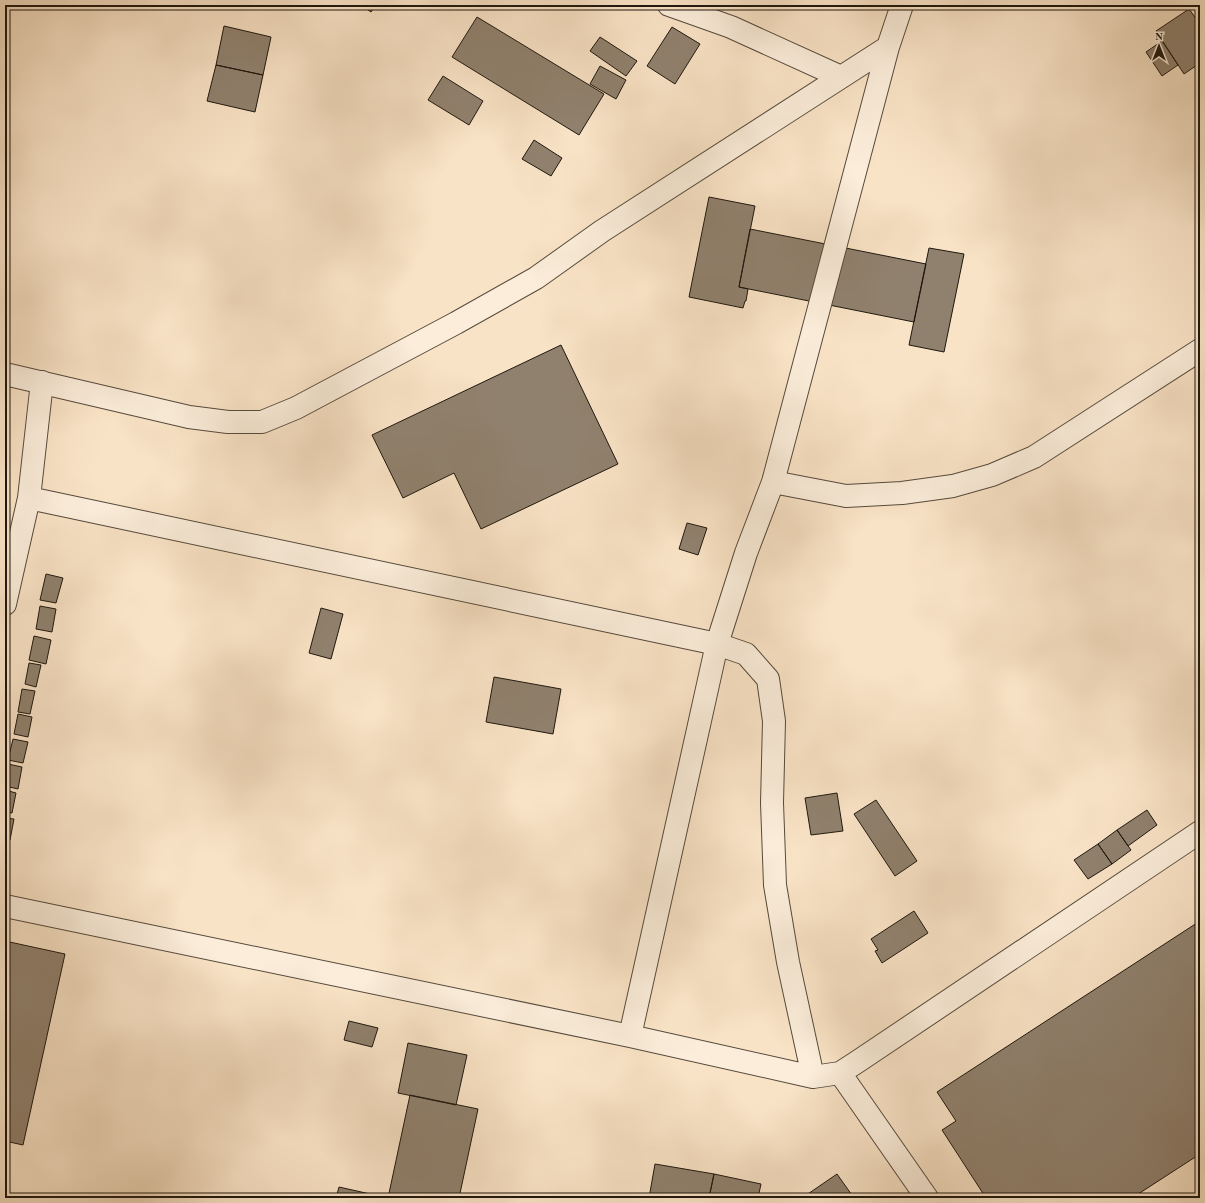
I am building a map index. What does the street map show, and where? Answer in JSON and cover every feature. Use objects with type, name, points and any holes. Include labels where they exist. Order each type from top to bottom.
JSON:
[{"type":"lane","points":[[669,5],[731,27],[841,77]]},
{"type":"lane","points":[[630,1036],[717,644],[746,553],[773,482],[888,47],[902,5]]},
{"type":"lane","points":[[5,374],[189,417],[228,422],[262,422],[303,404],[456,324],[536,278],[602,231],[888,47]]},
{"type":"lane","points":[[773,482],[846,496],[902,493],[953,486],[992,475],[1034,457],[1200,350]]},
{"type":"lane","points":[[5,604],[29,498],[42,382]]},
{"type":"lane","points":[[29,498],[717,644],[746,654],[768,679],[774,721],[772,803],[775,885],[788,962],[813,1077]]},
{"type":"lane","points":[[5,906],[630,1036],[813,1077],[840,1073],[1200,832]]},
{"type":"lane","points":[[840,1073],[927,1198]]},
{"type":"building","points":[[361,5],[376,5],[371,12]]},
{"type":"building","points":[[1189,9],[1200,24],[1200,63],[1184,74],[1156,31]]},
{"type":"building","points":[[477,17],[604,94],[579,135],[452,57]]},
{"type":"building","points":[[224,26],[271,37],[263,75],[216,65]]},
{"type":"building","points":[[672,27],[700,44],[675,84],[647,66]]},
{"type":"building","points":[[600,37],[637,61],[626,76],[590,51]]},
{"type":"building","points":[[1162,41],[1178,65],[1162,76],[1146,52]]},
{"type":"building","points":[[216,65],[263,75],[255,112],[207,101]]},
{"type":"building","points":[[600,66],[626,80],[616,99],[590,84]]},
{"type":"building","points":[[443,76],[483,101],[469,125],[428,100]]},
{"type":"building","points":[[534,140],[562,158],[551,176],[522,159]]},
{"type":"building","points":[[709,197],[755,206],[739,287],[748,289],[743,308],[689,297]]},
{"type":"building","points":[[750,229],[926,264],[914,322],[739,287]]},
{"type":"building","points":[[929,248],[964,254],[944,352],[909,345]]},
{"type":"building","points":[[561,345],[618,464],[481,529],[454,473],[403,498],[372,435]]},
{"type":"building","points":[[687,523],[707,528],[698,555],[679,549]]},
{"type":"building","points":[[46,574],[63,578],[56,603],[40,600]]},
{"type":"building","points":[[40,606],[56,609],[52,632],[36,629]]},
{"type":"building","points":[[321,608],[343,614],[331,659],[309,653]]},
{"type":"building","points":[[34,636],[51,640],[46,664],[29,660]]},
{"type":"building","points":[[29,663],[41,665],[36,687],[25,684]]},
{"type":"building","points":[[494,677],[561,689],[553,734],[486,722]]},
{"type":"building","points":[[22,689],[35,691],[30,714],[18,712]]},
{"type":"building","points":[[18,714],[32,717],[28,737],[14,734]]},
{"type":"building","points":[[13,739],[28,742],[23,763],[8,760]]},
{"type":"building","points":[[8,764],[22,767],[18,789],[5,786],[5,777]]},
{"type":"building","points":[[5,790],[16,793],[12,813],[5,812]]},
{"type":"building","points":[[837,793],[843,831],[811,835],[805,798]]},
{"type":"building","points":[[876,800],[917,861],[895,876],[854,814]]},
{"type":"building","points":[[1147,810],[1157,825],[1128,846],[1117,830]]},
{"type":"building","points":[[5,818],[14,819],[10,840],[5,839]]},
{"type":"building","points":[[1117,830],[1131,850],[1112,864],[1098,844]]},
{"type":"building","points":[[1098,844],[1112,864],[1088,879],[1074,860]]},
{"type":"building","points":[[914,911],[928,933],[882,963],[875,951],[878,950],[871,939]]},
{"type":"building","points":[[1200,921],[1200,1154],[1132,1198],[986,1198],[942,1130],[956,1121],[937,1092]]},
{"type":"building","points":[[5,941],[65,954],[23,1145],[5,1141]]},
{"type":"building","points":[[349,1021],[378,1028],[372,1047],[344,1040]]},
{"type":"building","points":[[408,1043],[467,1055],[456,1105],[398,1093]]},
{"type":"building","points":[[410,1095],[478,1109],[459,1198],[388,1198]]},
{"type":"building","points":[[655,1164],[714,1174],[709,1198],[649,1198]]},
{"type":"building","points":[[714,1174],[761,1184],[758,1198],[709,1198]]},
{"type":"building","points":[[837,1174],[854,1198],[802,1198]]},
{"type":"building","points":[[339,1187],[388,1198],[336,1198]]}]
